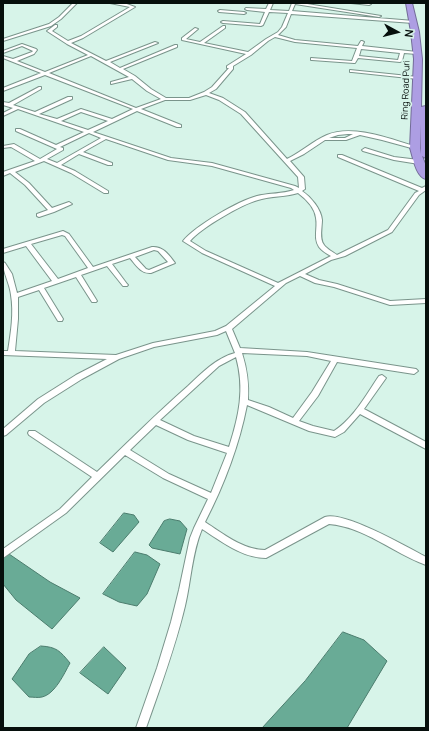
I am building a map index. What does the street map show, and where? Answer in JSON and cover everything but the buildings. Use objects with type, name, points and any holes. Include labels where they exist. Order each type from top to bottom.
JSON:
[{"type":"highway","name":"Ring Road Puri","points":[[409,3],[417,53],[418,78],[415,148],[419,162],[426,176]]},
{"type":"highway","name":"Ring Road Puri","points":[[417,3],[425,56],[424,121],[426,155]]},
{"type":"street","points":[[3,40],[50,25],[60,18],[75,3]]},
{"type":"street","points":[[68,43],[82,37],[133,7],[126,4],[112,3]]},
{"type":"street","points":[[240,23],[250,3]]},
{"type":"street","points":[[201,43],[223,24],[240,23],[261,25],[271,3]]},
{"type":"street","points":[[56,147],[136,109],[165,99],[186,99],[208,92],[214,88],[231,68],[231,65],[250,54],[282,30],[294,3],[369,14],[396,21]]},
{"type":"street","points":[[353,3],[369,4]]},
{"type":"street","points":[[342,10],[345,4]]},
{"type":"street","points":[[247,9],[413,22]]},
{"type":"street","points":[[220,11],[244,13]]},
{"type":"street","points":[[60,18],[61,22],[49,31],[91,56],[120,69],[149,90],[165,99]]},
{"type":"street","points":[[196,29],[183,39],[250,54]]},
{"type":"street","points":[[276,36],[295,41],[417,53]]},
{"type":"street","points":[[312,59],[355,61],[362,42]]},
{"type":"street","points":[[107,62],[156,43]]},
{"type":"street","points":[[3,52],[22,45],[35,50],[35,52],[13,61]]},
{"type":"street","points":[[120,69],[176,46]]},
{"type":"street","points":[[357,57],[400,61],[402,52]]},
{"type":"street","points":[[3,90],[91,56]]},
{"type":"street","points":[[3,57],[179,126]]},
{"type":"street","points":[[352,71],[418,78]]},
{"type":"street","points":[[113,83],[133,77]]},
{"type":"street","points":[[3,86],[9,88]]},
{"type":"street","points":[[9,105],[38,88]]},
{"type":"street","points":[[208,92],[243,112],[301,177],[302,189],[300,191]]},
{"type":"street","points":[[35,114],[70,98]]},
{"type":"street","points":[[3,103],[170,159],[220,166],[283,183],[300,191],[312,203],[319,218],[319,241],[322,247],[336,257]]},
{"type":"street","points":[[3,114],[17,108]]},
{"type":"street","points":[[57,121],[81,110],[112,121]]},
{"type":"street","points":[[3,174],[41,160],[60,150],[18,130]]},
{"type":"street","points":[[286,161],[297,157],[324,139],[340,132],[383,139],[415,148]]},
{"type":"street","points":[[57,165],[106,137]]},
{"type":"street","points":[[3,146],[12,145],[41,160],[73,172],[106,192]]},
{"type":"street","points":[[364,150],[394,158],[419,162]]},
{"type":"street","points":[[80,153],[110,164]]},
{"type":"street","points":[[340,156],[424,189]]},
{"type":"street","points":[[11,171],[27,184],[52,211]]},
{"type":"street","points":[[3,433],[41,401],[78,377],[118,357],[153,345],[210,334],[228,328],[279,286],[300,274],[343,255],[390,231],[417,194],[424,189]]},
{"type":"street","points":[[279,286],[204,252],[186,241],[188,237],[203,227],[246,201],[260,197],[300,191]]},
{"type":"street","points":[[39,215],[69,204]]},
{"type":"street","points":[[3,251],[59,233],[65,234],[92,269]]},
{"type":"street","points":[[27,243],[56,281]]},
{"type":"street","points":[[14,296],[56,281],[131,256],[157,248],[172,263],[149,272],[144,270],[131,256]]},
{"type":"street","points":[[3,264],[8,271],[7,281],[14,296],[16,310],[11,353]]},
{"type":"street","points":[[109,264],[125,285]]},
{"type":"street","points":[[77,274],[94,300]]},
{"type":"street","points":[[300,274],[317,282],[335,285],[390,303],[426,301]]},
{"type":"street","points":[[40,287],[60,319]]},
{"type":"street","points":[[141,728],[169,648],[180,608],[194,538],[213,498],[231,451],[243,400],[244,374],[228,328]]},
{"type":"street","points":[[3,554],[64,511],[124,450],[217,364],[237,352],[299,352],[414,371]]},
{"type":"street","points":[[3,353],[118,357]]},
{"type":"street","points":[[294,422],[315,394],[335,359]]},
{"type":"street","points":[[243,400],[258,404],[294,422],[336,434],[340,432],[382,378]]},
{"type":"street","points":[[358,410],[426,446]]},
{"type":"street","points":[[155,421],[191,438],[231,451]]},
{"type":"street","points":[[32,433],[98,477]]},
{"type":"street","points":[[124,450],[166,476],[213,498]]},
{"type":"street","points":[[200,523],[219,536],[260,555],[266,554],[328,520],[334,519],[358,528],[426,561]]},
{"type":"shaded area","points":[[124,513],[134,515],[139,522],[113,552],[100,543]]},
{"type":"shaded area","points":[[170,519],[180,521],[187,529],[180,554],[152,548],[149,545],[164,521]]},
{"type":"shaded area","points":[[135,552],[147,555],[160,564],[147,594],[137,606],[119,602],[103,594]]},
{"type":"shaded area","points":[[9,554],[50,582],[80,598],[52,629],[16,600],[3,584],[3,558]]},
{"type":"shaded area","points":[[343,632],[364,640],[387,661],[347,728],[262,728],[305,681]]},
{"type":"shaded area","points":[[41,646],[51,647],[58,650],[70,663],[59,683],[51,692],[42,697],[29,697],[12,679],[29,654]]},
{"type":"shaded area","points":[[104,647],[126,668],[108,694],[80,673]]}]
